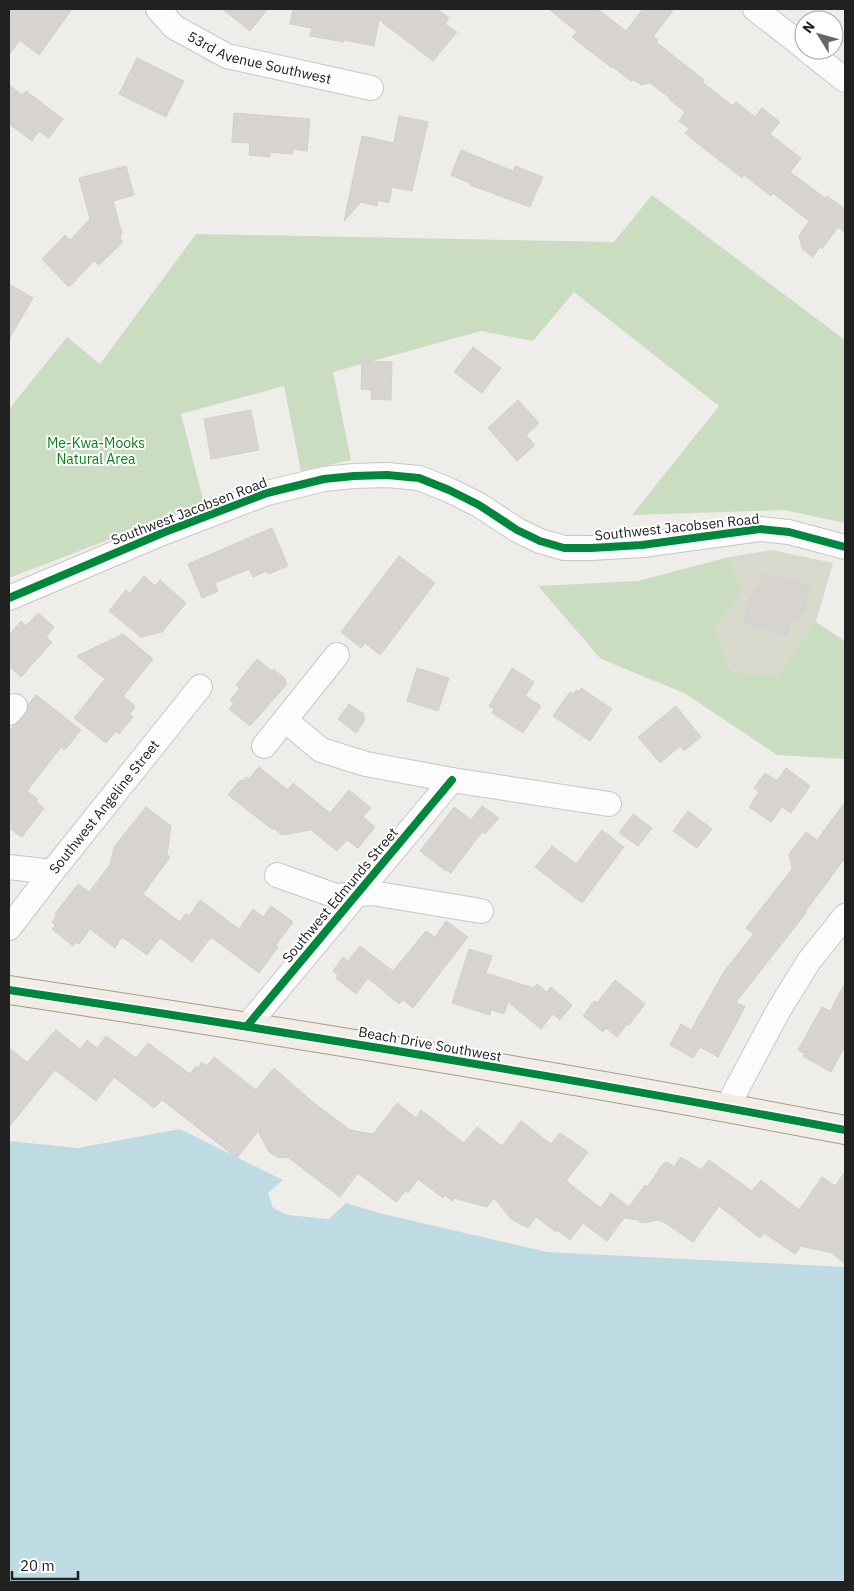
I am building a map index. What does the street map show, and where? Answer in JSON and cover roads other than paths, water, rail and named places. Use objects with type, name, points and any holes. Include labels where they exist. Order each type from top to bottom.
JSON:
[{"type":"main road","name":"Beach Drive Southwest","points":[[9,990],[247,1026],[845,1130]]},
{"type":"street","name":"53rd Avenue Southwest","points":[[158,9],[174,27],[227,56],[371,88]]},
{"type":"street","points":[[755,9],[794,39]]},
{"type":"street","points":[[820,60],[845,80]]},
{"type":"street","name":"Southwest Jacobsen Road","points":[[9,598],[165,532],[267,493],[324,479],[354,476],[387,475],[419,478],[479,505],[517,530],[540,541],[564,548],[642,546],[760,529],[789,532],[845,548]]},
{"type":"street","points":[[264,746],[337,655]]},
{"type":"street","name":"Southwest Angeline Street","points":[[9,928],[200,687]]},
{"type":"street","points":[[285,720],[321,750],[366,764],[452,780],[609,804]]},
{"type":"street","name":"Southwest Edmunds Street","points":[[247,1026],[452,780]]},
{"type":"street","points":[[9,866],[52,872]]},
{"type":"street","points":[[277,875],[336,896],[372,893],[481,911]]},
{"type":"street","points":[[727,1108],[777,1013],[804,969],[845,916]]},
{"type":"water","points":[[180,1129],[283,1180],[268,1193],[273,1208],[287,1215],[329,1219],[346,1203],[379,1213],[547,1252],[845,1267],[845,1582],[9,1582],[9,1141],[78,1148]]},
{"type":"park label","name":"Me-Kwa-Mooks Natural Area","points":[[96,452]]}]
